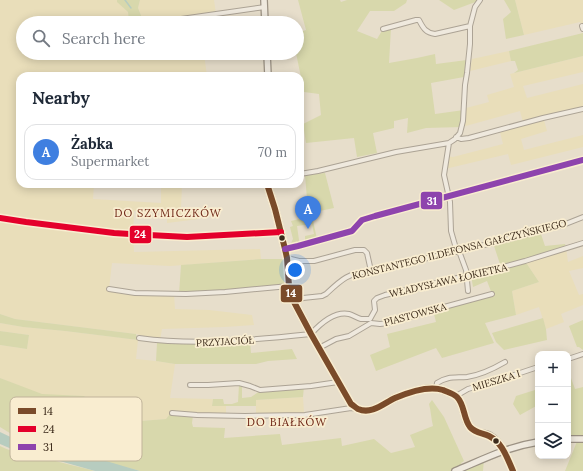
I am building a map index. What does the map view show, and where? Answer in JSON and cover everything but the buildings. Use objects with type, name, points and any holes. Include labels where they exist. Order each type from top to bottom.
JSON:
[{"type":"street","points":[[264,0],[265,16]]},
{"type":"street","points":[[304,174],[318,172],[396,152],[449,143],[456,137],[460,133],[463,121],[465,85],[470,44],[470,26],[475,7],[479,0]]},
{"type":"street","points":[[202,16],[265,7]]},
{"type":"street","points":[[383,30],[416,20],[419,20],[426,31],[432,34],[470,26]]},
{"type":"street","points":[[267,60],[268,72]]},
{"type":"street","points":[[456,137],[461,139],[469,138],[583,109]]},
{"type":"street","points":[[449,143],[444,175],[449,197],[451,231],[466,270],[468,291]]},
{"type":"street","points":[[285,249],[352,231],[362,220],[375,216],[583,160]]},
{"type":"street","points":[[268,188],[285,249],[289,286],[294,302],[351,404],[358,409]]},
{"type":"street","name":"KONSTANTEGO ILDEFONSA GAŁCZYŃSKIEGO","points":[[294,302],[304,298],[322,296],[346,277],[359,272],[371,271],[458,252],[563,225],[583,217]]},
{"type":"street","points":[[0,218],[125,234],[187,237],[281,232]]},
{"type":"street","name":"WŁADYSŁAWA ŁOKIETKA","points":[[371,321],[375,310],[374,301],[385,295],[473,275],[583,243]]},
{"type":"street","points":[[287,258],[299,261],[314,261],[355,250],[364,250],[367,253],[371,271]]},
{"type":"street","points":[[109,289],[135,292],[186,294],[289,286]]},
{"type":"street","name":"PIASTOWSKA","points":[[319,348],[336,339],[349,336],[371,321],[380,324],[389,323],[492,294]]},
{"type":"street","points":[[311,334],[328,318],[340,314],[348,314],[371,321]]},
{"type":"street","name":"PRZYJACIÓŁ","points":[[139,338],[163,342],[230,342],[311,334]]},
{"type":"street","points":[[571,358],[583,354]]},
{"type":"street","points":[[436,388],[437,383],[450,377],[467,377],[488,372],[505,362]]},
{"type":"street","name":"MIESZKA I","points":[[456,396],[473,387],[500,381],[535,368]]},
{"type":"street","points":[[190,385],[239,383],[260,390],[311,386],[338,382]]},
{"type":"street","points":[[172,414],[297,415],[351,408],[366,411],[378,408],[406,393],[436,388],[456,396],[462,403],[468,424],[472,429],[488,435],[496,440],[503,450],[512,471]]},
{"type":"street","points":[[571,439],[583,439]]},
{"type":"street","points":[[455,471],[503,450],[535,443]]},
{"type":"shaded area","points":[[0,0],[117,0],[128,12],[128,16],[16,16],[16,60],[205,60],[206,72],[16,72],[16,188],[94,188],[93,199],[161,203],[161,188],[182,188],[181,209],[198,209],[199,219],[167,223],[167,212],[134,211],[134,252],[260,249],[261,259],[170,266],[112,263],[109,289],[174,294],[175,309],[209,310],[252,315],[254,325],[162,329],[160,340],[136,334],[15,319],[0,314]]},
{"type":"shaded area","points":[[140,0],[214,0],[216,14],[202,16],[141,16],[138,8]]},
{"type":"shaded area","points":[[515,0],[583,0],[583,29],[580,22],[524,35]]},
{"type":"shaded area","points":[[509,51],[511,61],[470,71],[472,59]]},
{"type":"shaded area","points":[[583,56],[583,72],[523,86],[527,98],[583,84],[583,107],[523,122],[520,111],[462,127],[466,108],[489,102],[487,95],[514,87],[510,74]]},
{"type":"shaded area","points":[[544,120],[547,131],[521,139],[524,150],[583,135],[583,147],[511,165],[508,154],[445,169],[447,156],[453,157],[503,144],[500,132]]},
{"type":"shaded area","points":[[566,248],[568,262],[583,256],[583,268],[569,271],[579,295],[583,294],[583,305],[561,314],[564,322],[546,329],[539,307],[516,315],[512,291],[539,282],[525,261]]},
{"type":"shaded area","points":[[0,323],[138,340],[136,359],[175,364],[170,398],[213,399],[212,406],[226,406],[226,415],[172,413],[166,419],[142,421],[142,397],[42,395],[0,378],[0,345],[27,349],[29,335],[0,331]]},
{"type":"shaded area","points":[[303,397],[304,413],[256,415],[256,400]]},
{"type":"shaded area","points":[[0,432],[10,437],[10,448],[0,444]]},
{"type":"shaded area","points":[[60,461],[106,461],[140,471],[95,471]]},
{"type":"green space","points":[[117,0],[140,0],[138,8],[141,16],[128,16],[128,12],[117,2]]},
{"type":"green space","points":[[298,0],[340,0],[341,2],[347,0],[407,0],[406,3],[394,11],[370,11],[357,31],[377,39],[383,29],[391,28],[389,63],[435,54],[436,64],[467,60],[464,77],[431,83],[435,114],[464,110],[462,127],[426,128],[407,133],[408,118],[394,121],[394,128],[373,133],[377,153],[357,157],[354,138],[306,143],[304,124],[321,115],[319,94],[304,92],[304,72],[300,72],[297,60],[304,60],[304,31],[306,30],[304,16],[302,16]]},
{"type":"green space","points":[[439,0],[477,0],[478,1],[454,10]]},
{"type":"green space","points":[[504,0],[515,0],[524,35],[506,39],[503,19],[511,12]]},
{"type":"green space","points":[[583,33],[583,56],[514,73],[518,70],[515,61],[511,61],[509,51]]},
{"type":"green space","points":[[325,173],[334,208],[310,213],[305,175]]},
{"type":"green space","points":[[312,216],[317,239],[305,242],[305,236],[314,234],[312,224],[297,226],[299,240],[298,244],[287,246],[287,244],[291,243],[293,239],[290,227],[293,226],[291,221]]},
{"type":"green space","points":[[540,231],[545,246],[565,244],[566,248],[525,261],[539,282],[512,291],[516,315],[485,323],[494,343],[442,358],[436,348],[376,371],[370,355],[390,347],[387,334],[436,322],[433,310],[492,294],[487,281],[473,287],[471,275],[501,267],[493,243]]},
{"type":"green space","points":[[261,259],[285,259],[285,285],[179,294],[181,265]]},
{"type":"green space","points":[[0,314],[15,319],[136,334],[138,340],[0,323]]},
{"type":"green space","points":[[543,318],[547,340],[504,350],[496,342],[492,333]]},
{"type":"green space","points":[[583,320],[583,350],[577,347],[569,326]]},
{"type":"green space","points":[[0,331],[29,335],[27,349],[0,345]]},
{"type":"green space","points":[[250,341],[251,353],[292,349],[297,359],[268,361],[256,364],[175,364],[156,361],[157,343]]},
{"type":"green space","points":[[0,378],[42,394],[85,397],[10,397],[10,433],[0,427]]},
{"type":"green space","points":[[571,378],[575,389],[583,387],[583,471],[565,471],[578,439],[571,439]]},
{"type":"green space","points":[[239,385],[242,385],[242,398],[251,397],[260,391],[304,386],[303,397],[256,400],[256,406],[212,406],[213,399],[223,399],[224,404],[238,402]]},
{"type":"green space","points":[[535,390],[535,407],[520,415],[513,404],[516,396]]},
{"type":"green space","points":[[432,400],[444,417],[464,461],[461,463],[463,467],[484,459],[483,471],[140,471],[101,461],[142,461],[142,421],[166,419],[170,414],[193,415],[193,427],[225,428],[224,438],[280,434],[282,445],[341,438],[342,446],[374,439],[391,453],[415,447],[410,435],[433,426],[429,404]]},
{"type":"green space","points":[[0,446],[10,451],[10,461],[54,461],[95,471],[0,471]]},
{"type":"waterway","points":[[125,0],[131,8]]},
{"type":"transit line","name":"31","points":[[285,249],[352,231],[362,220],[375,216],[583,160]]},
{"type":"transit line","name":"14","points":[[268,188],[285,249],[289,286],[294,302],[351,404],[358,409],[368,411],[378,408],[400,396],[419,390],[431,388],[443,390],[460,400],[466,420],[474,431],[489,436],[498,443],[513,471]]},
{"type":"transit line","name":"24","points":[[0,218],[114,233],[187,237],[281,232]]},
{"type":"place","name":"Żabka","points":[[308,229]]},
{"type":"district","name":"DO SZYMICZKÓW","points":[[168,213]]},
{"type":"district","name":"DO BIAŁKÓW","points":[[287,422]]}]
